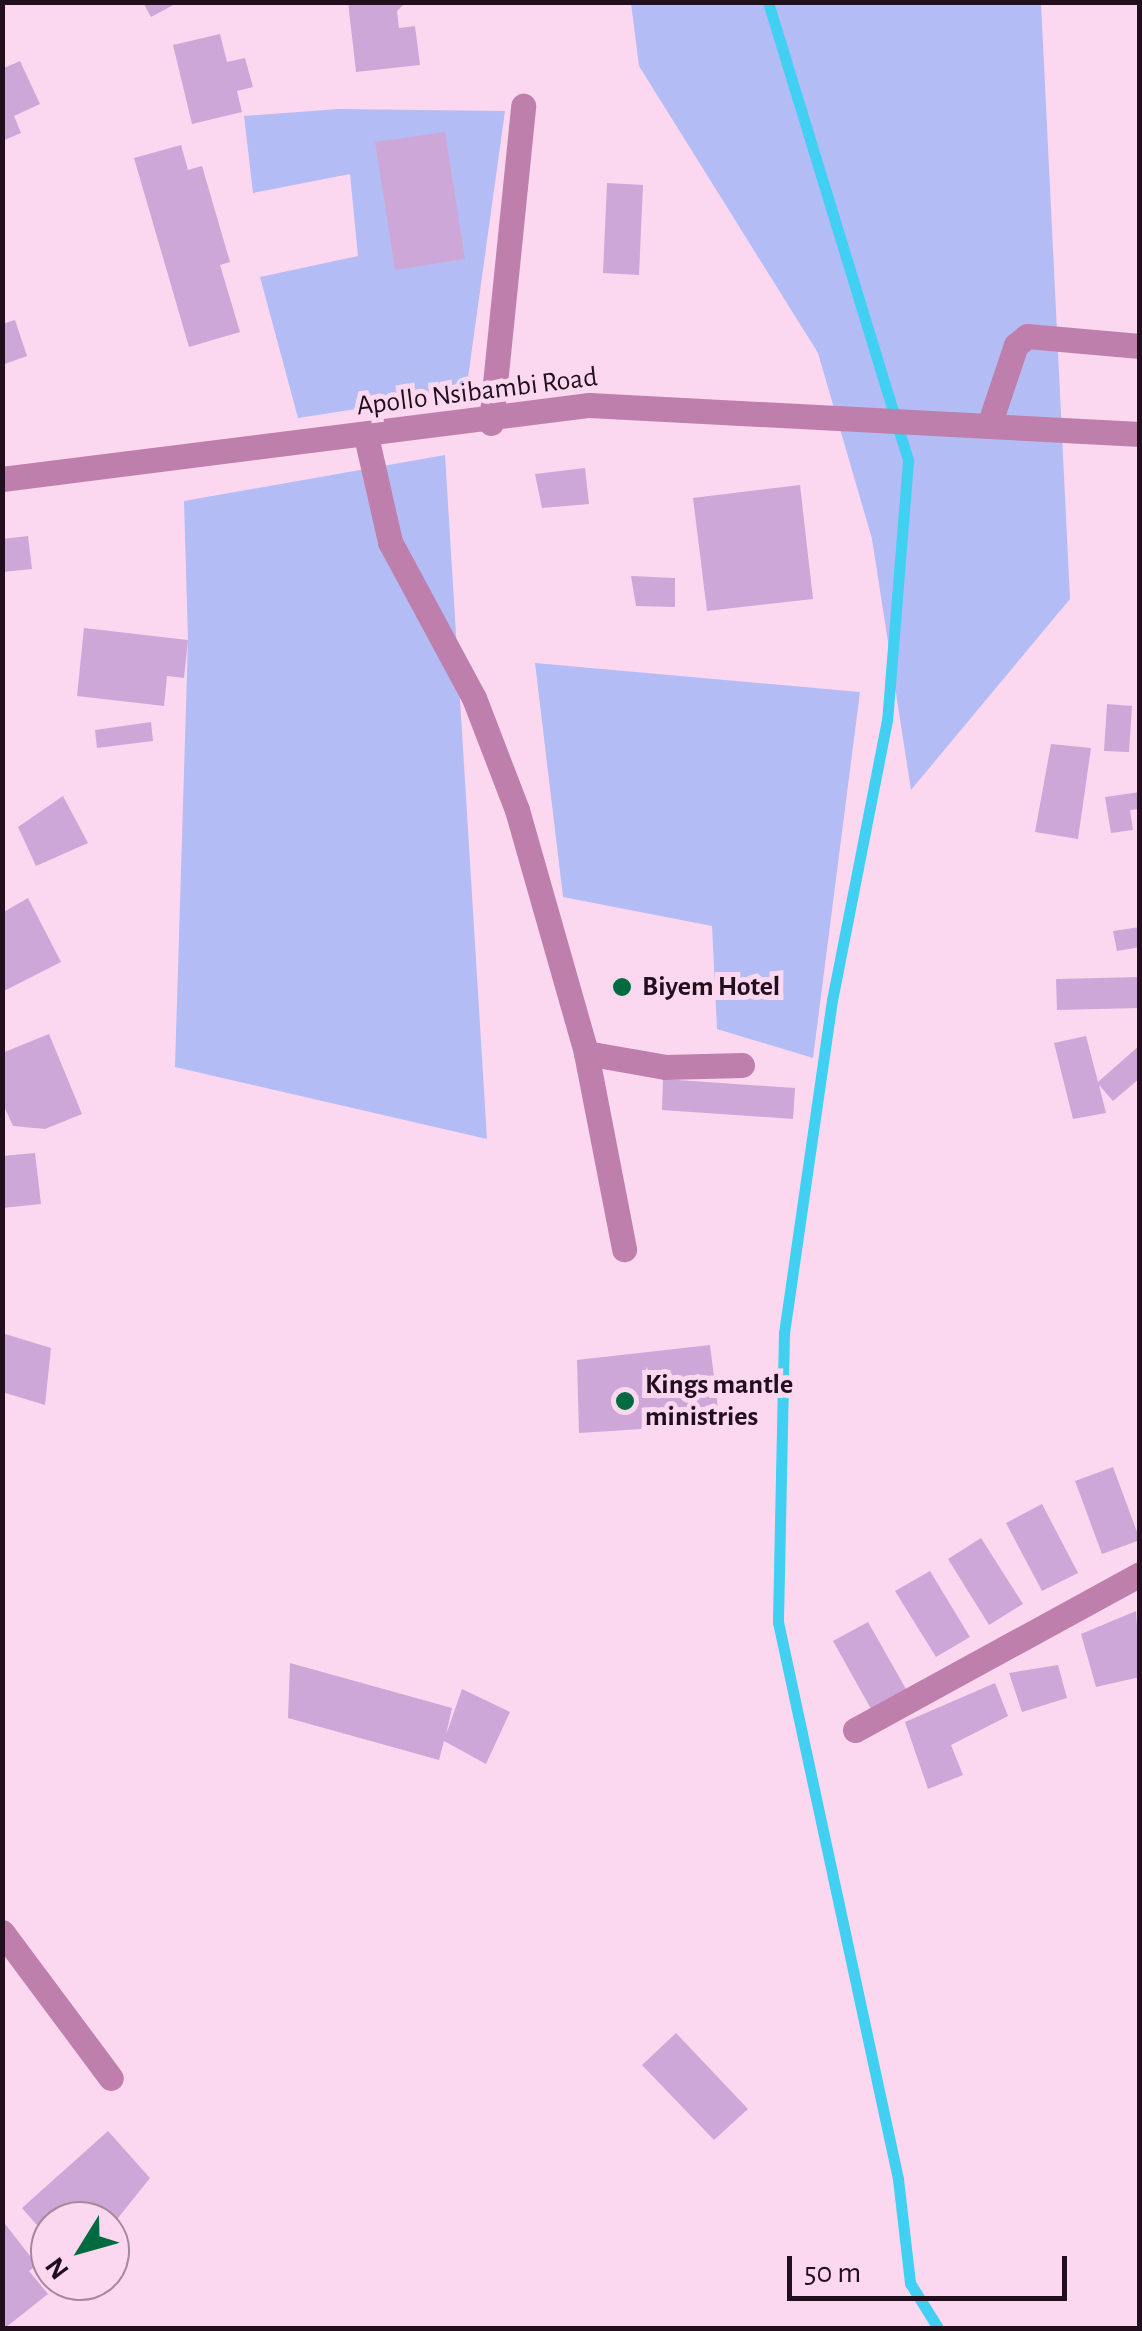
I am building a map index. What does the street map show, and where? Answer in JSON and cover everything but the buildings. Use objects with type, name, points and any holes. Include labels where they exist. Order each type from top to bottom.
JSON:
[{"type":"street","points":[[492,424],[523,106]]},
{"type":"street","points":[[989,425],[1016,345],[1027,336],[1140,346]]},
{"type":"street","name":"Apollo Nsibambi Road","points":[[2,479],[492,424],[589,405],[1140,434]]},
{"type":"street","points":[[366,436],[390,542],[474,698],[517,810],[586,1053],[624,1249]]},
{"type":"street","points":[[586,1053],[665,1067],[742,1065]]},
{"type":"street","points":[[855,1730],[1140,1574]]},
{"type":"street","points":[[2,1932],[111,2078]]},
{"type":"shaded area","points":[[631,3],[1041,3],[1070,599],[911,790],[872,539],[818,353],[639,66]]},
{"type":"shaded area","points":[[339,109],[505,111],[466,392],[298,418],[260,277],[358,256],[350,174],[253,193],[244,116]]},
{"type":"shaded area","points":[[445,455],[487,1139],[175,1067],[188,640],[184,501]]},
{"type":"shaded area","points":[[535,663],[860,692],[813,1058],[717,1029],[712,926],[563,897]]},
{"type":"waterway","points":[[768,2],[908,461],[887,720],[832,1000],[784,1333],[778,1622],[898,2179],[910,2283],[938,2328]]},
{"type":"place","name":"Biyem Hotel","points":[[622,987]]},
{"type":"place","name":"Kings mantle ministries","points":[[625,1401]]}]
